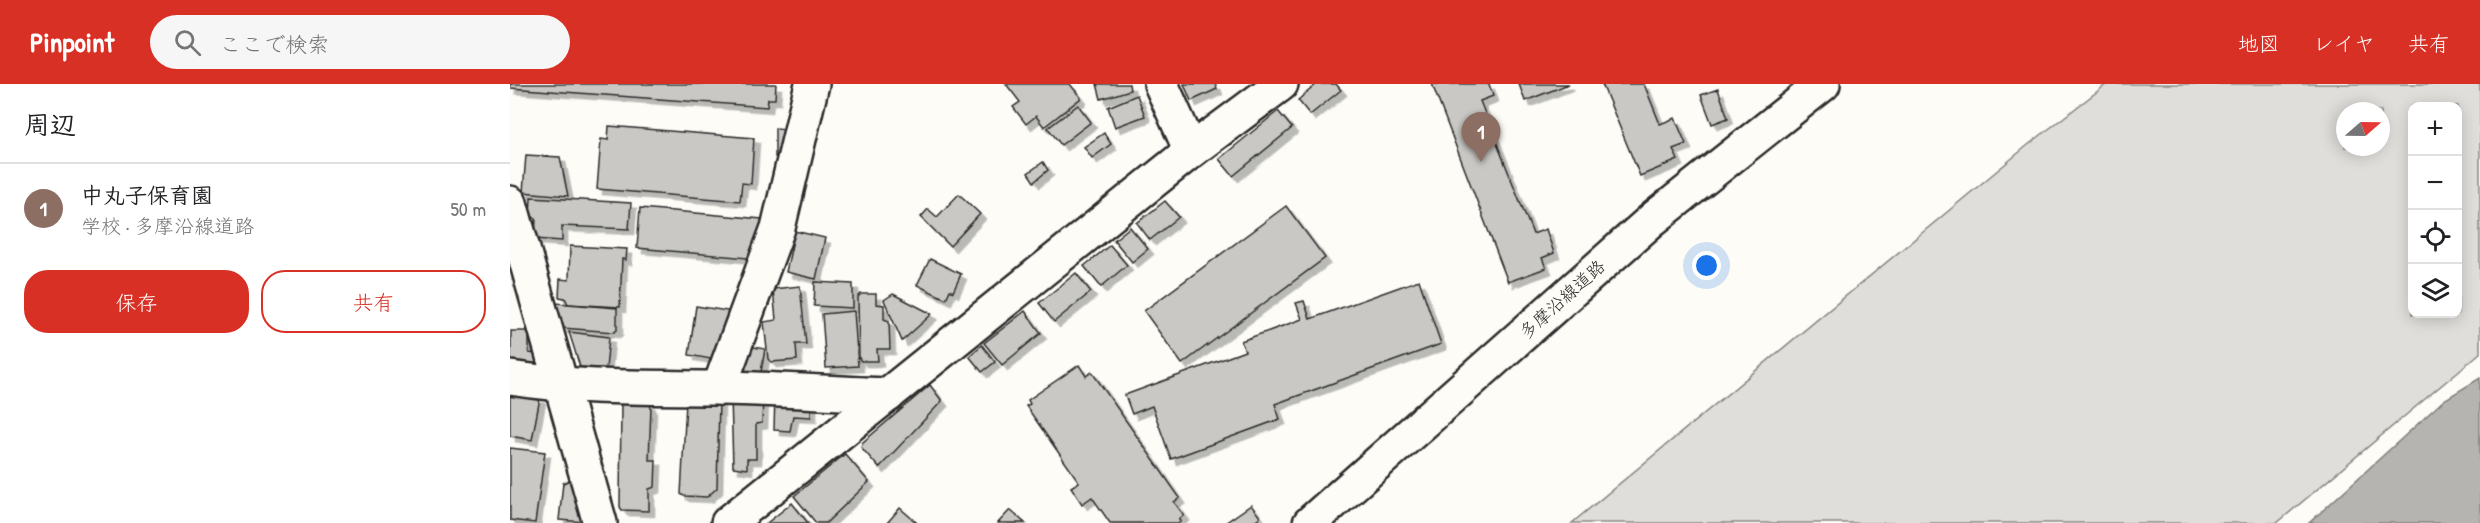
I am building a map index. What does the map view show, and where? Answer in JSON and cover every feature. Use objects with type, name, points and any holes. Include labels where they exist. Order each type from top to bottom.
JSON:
[{"type":"street","points":[[719,388],[778,228],[813,84]]},
{"type":"street","points":[[1161,84],[1191,151]]},
{"type":"street","points":[[728,523],[1191,151],[1281,84]]},
{"type":"street","name":"多摩沿線道路","points":[[1310,523],[1653,219],[1822,84]]},
{"type":"street","points":[[510,204],[600,523]]},
{"type":"street","points":[[510,378],[562,386],[633,389],[719,388],[888,395]]},
{"type":"shaded area","points":[[2107,84],[2480,84],[2480,353],[2277,523],[1572,523],[2028,145]]},
{"type":"shaded area","points":[[2480,378],[2480,523],[2309,523],[2444,400]]},
{"type":"building","points":[[510,84],[776,84],[775,99],[768,99],[767,107],[510,88]]},
{"type":"building","points":[[1006,84],[1070,84],[1081,98],[1044,127],[1036,116],[1026,124],[1013,107],[1020,102]]},
{"type":"building","points":[[1097,84],[1129,84],[1130,90],[1101,99]]},
{"type":"building","points":[[1184,84],[1215,84],[1217,89],[1191,101]]},
{"type":"building","points":[[1317,84],[1336,84],[1341,90],[1310,115],[1298,100]]},
{"type":"building","points":[[1432,84],[1489,84],[1493,96],[1480,101],[1533,234],[1546,229],[1554,253],[1542,258],[1546,268],[1508,282]]},
{"type":"building","points":[[1519,84],[1569,84],[1525,101]]},
{"type":"building","points":[[1602,84],[1644,84],[1660,124],[1675,118],[1686,144],[1673,149],[1678,160],[1640,176]]},
{"type":"building","points":[[1718,89],[1728,118],[1712,124],[1701,95]]},
{"type":"building","points":[[1137,95],[1145,116],[1115,127],[1108,107]]},
{"type":"building","points":[[1078,105],[1091,122],[1061,145],[1048,128]]},
{"type":"building","points":[[1278,111],[1292,128],[1233,176],[1219,159]]},
{"type":"building","points":[[609,126],[754,138],[751,184],[742,183],[740,201],[597,189],[601,139],[608,140]]},
{"type":"building","points":[[775,128],[786,129],[784,156],[775,157]]},
{"type":"building","points":[[1104,133],[1111,144],[1092,158],[1084,147]]},
{"type":"building","points":[[526,155],[560,157],[568,196],[523,192]]},
{"type":"building","points":[[1043,162],[1048,170],[1034,182],[1028,173]]},
{"type":"building","points":[[959,194],[980,214],[950,246],[921,217],[928,209],[937,217]]},
{"type":"building","points":[[531,197],[631,203],[629,229],[562,226],[562,241],[535,239],[536,218],[530,217]]},
{"type":"building","points":[[1165,201],[1179,217],[1150,240],[1137,223]]},
{"type":"building","points":[[1286,206],[1325,258],[1182,364],[1144,311]]},
{"type":"building","points":[[640,208],[762,219],[759,259],[637,248]]},
{"type":"building","points":[[1130,227],[1148,249],[1132,262],[1114,240]]},
{"type":"building","points":[[795,231],[825,238],[816,279],[786,272]]},
{"type":"building","points":[[1110,245],[1127,265],[1101,287],[1084,266]]},
{"type":"building","points":[[570,246],[627,249],[626,260],[622,259],[620,307],[568,304],[565,298],[559,297],[560,279],[569,280]]},
{"type":"building","points":[[930,259],[961,274],[953,292],[950,290],[946,299],[917,285]]},
{"type":"building","points":[[1076,273],[1091,292],[1054,322],[1039,303]]},
{"type":"building","points":[[1419,280],[1441,344],[1275,404],[1280,419],[1171,459],[1152,406],[1132,414],[1125,395],[1245,351],[1241,341],[1302,319],[1296,303],[1304,301],[1310,319]]},
{"type":"building","points":[[815,282],[853,284],[853,308],[814,306]]},
{"type":"building","points":[[800,286],[806,344],[796,344],[797,360],[771,362],[768,359],[764,322],[776,320],[773,289]]},
{"type":"building","points":[[861,294],[876,294],[876,304],[884,305],[884,319],[889,321],[890,349],[877,349],[878,361],[861,361],[859,358],[858,297]]},
{"type":"building","points":[[893,294],[932,314],[902,341],[884,300]]},
{"type":"building","points":[[555,303],[617,308],[617,330],[614,332],[562,328]]},
{"type":"building","points":[[696,306],[734,312],[716,360],[689,355]]},
{"type":"building","points":[[854,311],[858,366],[826,368],[822,314]]},
{"type":"building","points":[[1025,311],[1041,333],[1002,365],[984,343]]},
{"type":"building","points":[[511,331],[529,331],[529,353],[537,354],[534,373],[511,368]]},
{"type":"building","points":[[569,332],[609,337],[606,369],[580,367]]},
{"type":"building","points":[[742,345],[765,349],[761,372],[734,371]]},
{"type":"building","points":[[982,345],[995,362],[982,372],[969,356]]},
{"type":"building","points":[[1079,365],[1086,376],[1092,372],[1180,498],[1174,502],[1184,515],[1179,519],[1181,521],[1179,523],[1110,523],[1092,497],[1082,504],[1071,487],[1079,482],[1026,406],[1030,404],[1028,400]]},
{"type":"building","points":[[930,385],[942,401],[879,468],[861,447],[862,443]]},
{"type":"building","points":[[510,393],[540,398],[532,440],[510,436]]},
{"type":"building","points":[[775,394],[811,394],[811,417],[793,416],[790,431],[774,430]]},
{"type":"building","points":[[731,397],[763,397],[762,423],[756,424],[756,459],[747,459],[747,469],[733,467]]},
{"type":"building","points":[[719,401],[717,488],[707,497],[684,496],[681,494],[686,402]]},
{"type":"building","points":[[621,403],[649,403],[651,407],[649,460],[656,460],[655,487],[649,489],[649,511],[622,510],[620,507]]},
{"type":"building","points":[[510,448],[545,452],[535,523],[510,520]]},
{"type":"building","points":[[845,454],[869,482],[826,523],[816,523],[794,496]]},
{"type":"building","points":[[570,480],[585,522],[559,520],[563,483]]},
{"type":"building","points":[[792,503],[808,523],[767,523]]},
{"type":"building","points":[[1251,505],[1260,517],[1251,523],[1225,523]]},
{"type":"building","points":[[900,508],[917,523],[887,523]]},
{"type":"building","points":[[1010,510],[1025,523],[998,523]]},
{"type":"place","name":"中丸子保育園","points":[[1481,162]]}]
